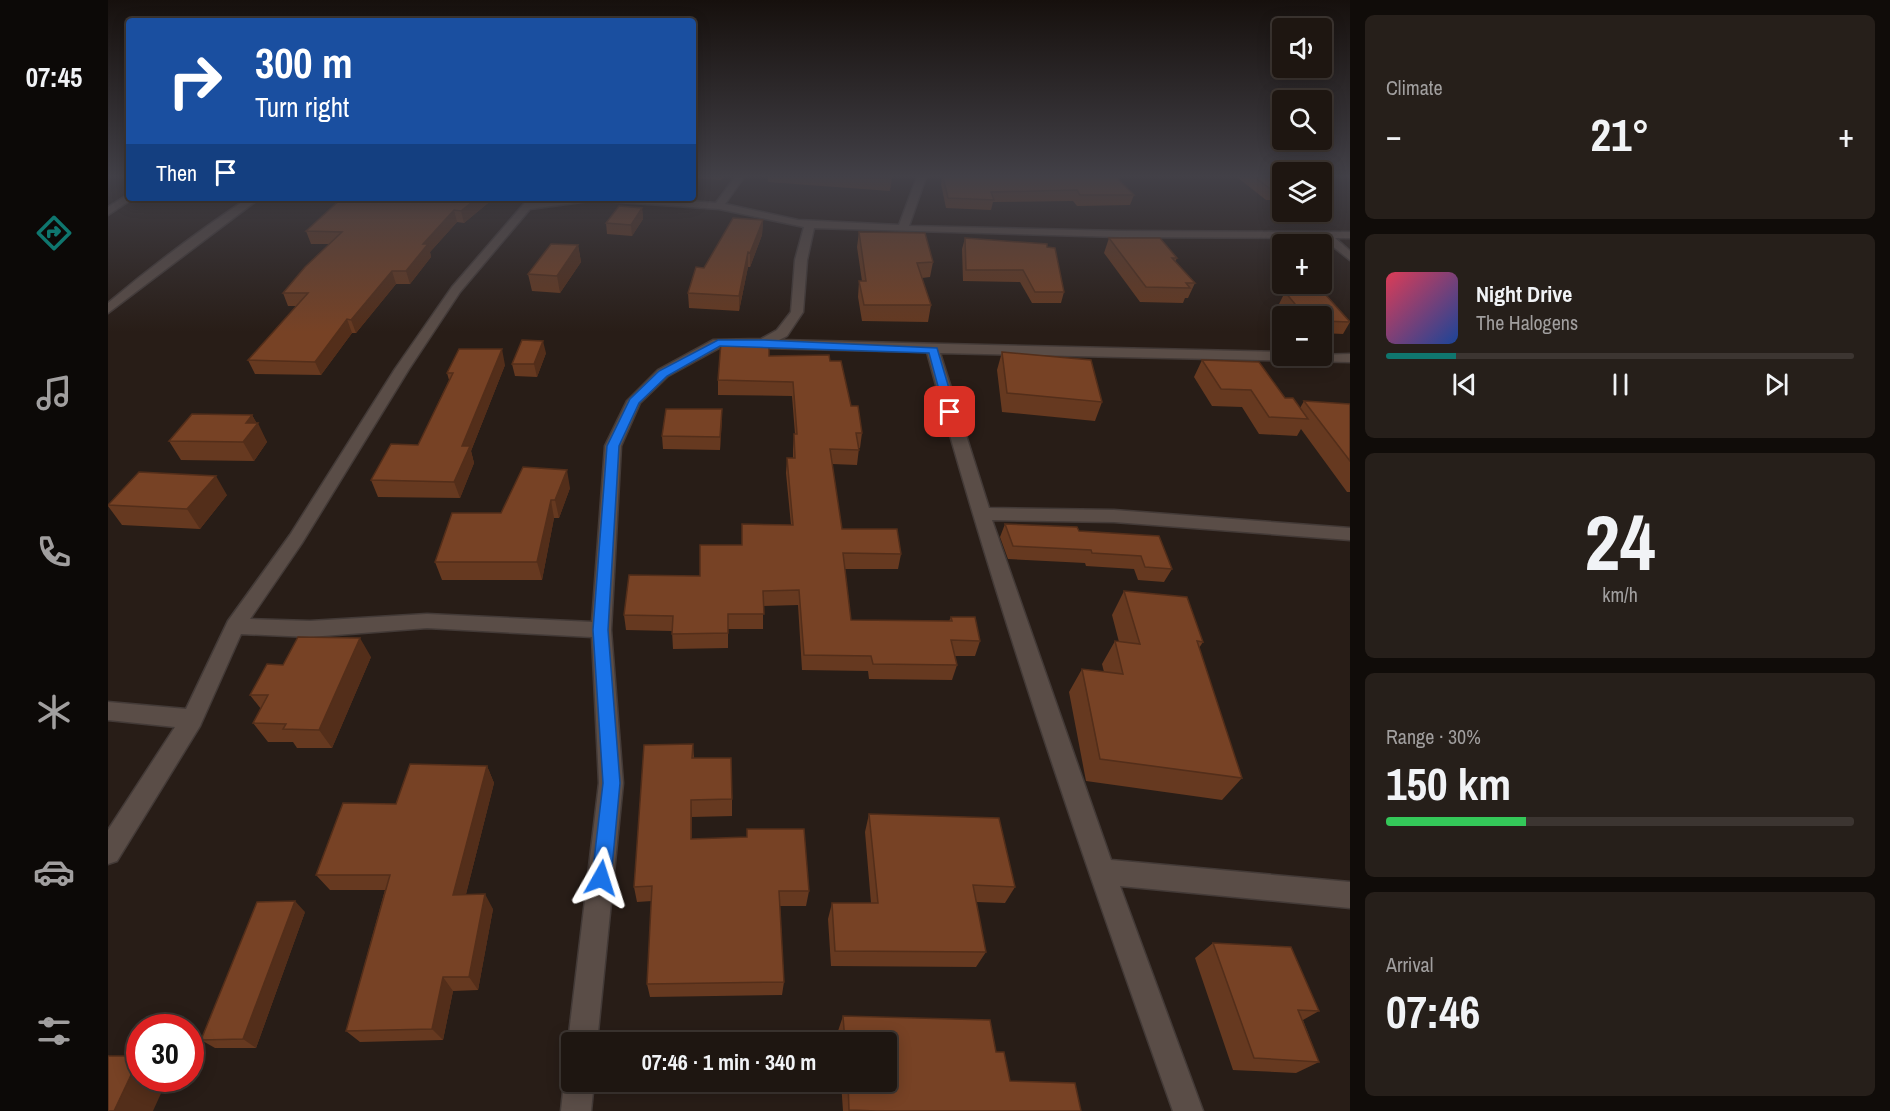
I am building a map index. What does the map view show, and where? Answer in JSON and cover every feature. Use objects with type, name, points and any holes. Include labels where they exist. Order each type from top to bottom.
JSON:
[{"type":"street","points":[[108,309],[148,274],[209,229]]},
{"type":"street","points":[[108,852],[192,718],[235,626],[296,539],[402,369],[456,290],[508,229]]},
{"type":"street","points":[[764,343],[782,333],[797,312],[801,260],[809,229]]},
{"type":"street","points":[[885,229],[1119,234],[1272,234]]},
{"type":"street","points":[[1332,234],[1350,235]]},
{"type":"street","points":[[1332,241],[1350,257]]},
{"type":"street","points":[[584,1032],[612,783],[600,630],[613,446],[634,401],[663,373],[718,343],[933,350],[1350,358]]},
{"type":"street","points":[[933,350],[982,514],[1102,872],[1188,1111]]},
{"type":"street","points":[[982,514],[1114,516],[1350,534]]},
{"type":"street","points":[[235,626],[310,629],[427,621],[600,630]]},
{"type":"street","points":[[108,711],[192,718]]},
{"type":"street","points":[[1102,872],[1350,894]]},
{"type":"street","points":[[576,1111],[578,1092]]},
{"type":"building","points":[[308,229],[437,229],[423,244],[428,244],[406,271],[392,271],[351,320],[347,319],[315,362],[248,360],[308,293],[283,293],[305,267],[342,232],[306,231]]},
{"type":"building","points":[[727,229],[760,229],[750,253],[748,252],[739,296],[688,293],[696,267],[704,268]]},
{"type":"building","points":[[859,232],[925,233],[933,262],[917,263],[931,305],[864,305],[859,281],[866,281]]},
{"type":"building","points":[[965,238],[1047,244],[1047,247],[1055,248],[1064,292],[1035,292],[1023,270],[966,270]]},
{"type":"building","points":[[1109,238],[1160,238],[1177,258],[1172,258],[1195,283],[1186,283],[1190,288],[1146,287]]},
{"type":"building","points":[[551,244],[578,245],[557,276],[528,274]]},
{"type":"building","points":[[1287,294],[1325,294],[1350,322],[1332,321],[1332,306],[1297,306]]},
{"type":"building","points":[[522,340],[543,341],[534,364],[512,364]]},
{"type":"building","points":[[721,342],[769,343],[769,356],[829,355],[830,361],[841,361],[851,406],[858,406],[862,433],[856,433],[859,450],[830,449],[842,529],[897,529],[901,554],[843,553],[851,620],[952,621],[951,617],[975,617],[980,641],[951,640],[957,665],[873,664],[871,656],[804,655],[799,590],[763,591],[764,614],[728,614],[728,633],[672,634],[673,616],[624,615],[629,575],[700,576],[700,545],[742,545],[742,524],[793,525],[787,458],[795,458],[794,434],[797,434],[793,382],[718,380]]},
{"type":"building","points":[[459,349],[502,349],[462,446],[470,446],[454,482],[371,480],[391,444],[418,445],[453,373],[447,373]]},
{"type":"building","points":[[1002,352],[1091,360],[1102,402],[1007,393]]},
{"type":"building","points":[[1202,360],[1259,362],[1285,398],[1293,398],[1308,419],[1269,417],[1251,390],[1221,389]]},
{"type":"building","points":[[1304,401],[1350,404],[1350,461]]},
{"type":"building","points":[[666,409],[722,409],[720,437],[662,436]]},
{"type":"building","points":[[192,414],[252,415],[246,423],[258,423],[243,442],[169,441]]},
{"type":"building","points":[[523,467],[567,470],[555,500],[551,500],[537,562],[435,562],[452,513],[501,513]]},
{"type":"building","points":[[139,472],[216,476],[187,509],[108,505]]},
{"type":"building","points":[[1005,524],[1077,527],[1079,531],[1159,536],[1172,569],[1145,567],[1141,556],[1092,553],[1091,550],[1013,546]]},
{"type":"building","points":[[1124,591],[1187,597],[1203,642],[1197,641],[1242,778],[1100,759],[1082,669],[1123,674],[1115,641],[1140,644]]},
{"type":"building","points":[[298,637],[360,638],[319,730],[283,729],[286,724],[253,723],[268,695],[250,695],[267,664],[283,665]]},
{"type":"building","points":[[693,744],[692,758],[731,758],[732,799],[691,800],[691,839],[747,837],[747,829],[804,829],[809,891],[779,891],[784,982],[647,984],[652,886],[634,887],[644,745]]},
{"type":"building","points":[[410,764],[487,766],[453,895],[485,894],[469,977],[443,977],[432,1029],[346,1031],[390,875],[316,875],[343,803],[396,804]]},
{"type":"building","points":[[869,814],[999,818],[1015,887],[973,885],[986,952],[835,951],[832,903],[878,903]]},
{"type":"building","points":[[295,901],[243,1039],[204,1040],[204,1033],[257,902]]},
{"type":"building","points":[[1213,943],[1291,947],[1319,1011],[1298,1010],[1319,1062],[1254,1058]]},
{"type":"building","points":[[843,1016],[990,1020],[996,1052],[1004,1052],[1010,1081],[1075,1083],[1081,1111],[849,1110],[848,1092],[897,1092],[897,1032],[844,1032]]},
{"type":"building","points":[[108,1056],[126,1056],[126,1086],[114,1111],[108,1111]]},
{"type":"route","points":[[601,878],[612,783],[600,630],[613,446],[634,401],[663,373],[718,343],[764,343],[933,350],[950,412]]}]
